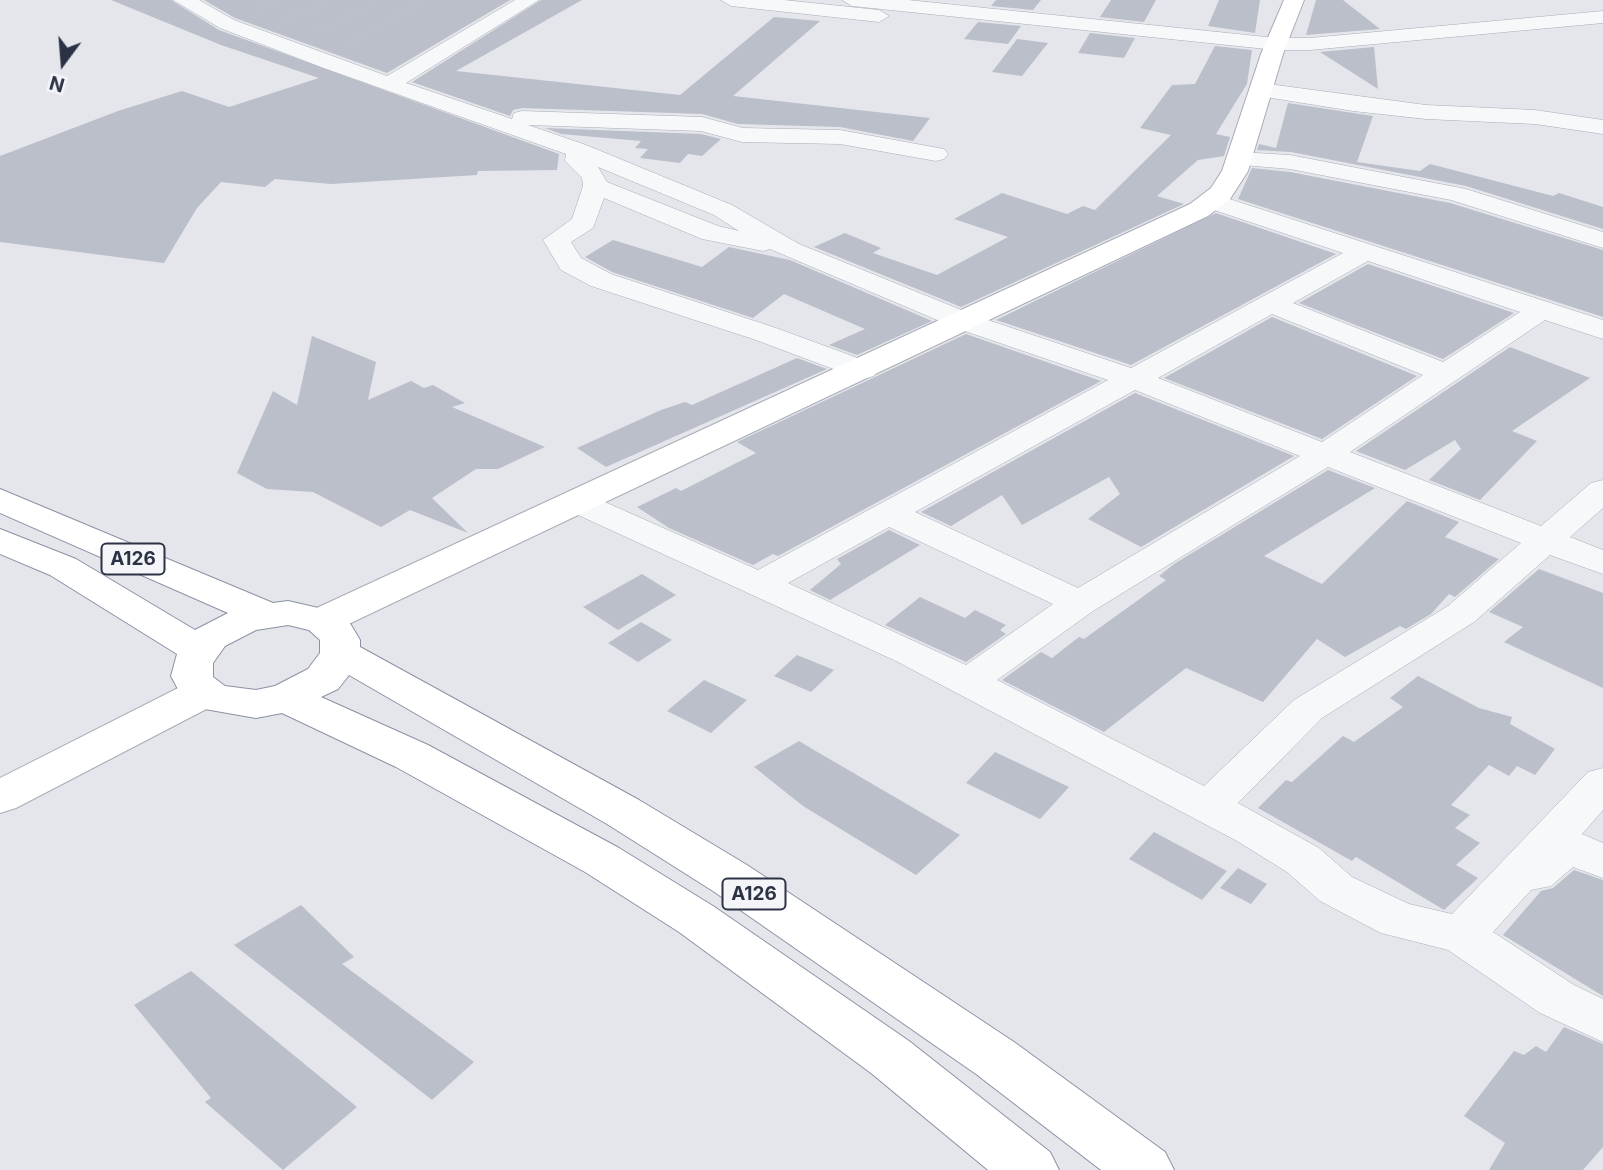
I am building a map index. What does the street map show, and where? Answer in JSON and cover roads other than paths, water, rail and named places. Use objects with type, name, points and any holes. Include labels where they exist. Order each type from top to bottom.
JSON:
[{"type":"main road","points":[[199,650],[192,676],[203,692],[241,704],[286,698],[323,679],[334,666],[331,637],[578,502],[1167,227],[1211,201],[1221,193],[1239,159],[1267,70],[1294,0]]},
{"type":"main road","name":"A126","points":[[0,500],[267,615]]},
{"type":"main road","name":"A126","points":[[0,540],[63,568],[199,650],[227,627],[267,615],[288,613],[730,878],[995,1058],[1145,1170]]},
{"type":"main road","points":[[0,797],[203,692]]},
{"type":"main road","name":"A126","points":[[286,698],[412,756],[603,860],[685,912],[890,1057],[1030,1170]]},
{"type":"street","points":[[183,0],[227,24],[320,60],[578,150],[723,210],[788,248],[966,322],[1136,380],[1603,562]]},
{"type":"street","points":[[388,84],[529,0]]},
{"type":"street","points":[[731,0],[1047,34],[1267,70],[1310,44],[1603,17]]},
{"type":"street","points":[[852,0],[1267,70],[1353,104],[1426,112],[1535,117],[1603,127]]},
{"type":"street","points":[[486,117],[702,124],[741,135],[840,137],[936,154]]},
{"type":"street","points":[[578,150],[577,161],[594,176],[595,186],[584,223],[556,240],[571,264],[601,280],[766,334],[863,370]]},
{"type":"street","points":[[1239,159],[1290,162],[1457,194],[1603,240]]},
{"type":"street","points":[[595,186],[711,233],[788,248]]},
{"type":"street","points":[[1211,201],[1603,330]]},
{"type":"street","points":[[757,585],[1136,380],[1365,252]]},
{"type":"street","points":[[1271,304],[1446,374]]},
{"type":"street","points":[[968,682],[1080,603],[1324,455],[1542,310]]},
{"type":"street","points":[[1208,807],[1308,709],[1461,614],[1603,491]]},
{"type":"street","points":[[578,502],[910,652],[1283,848],[1336,889],[1398,920],[1462,935],[1557,999],[1603,1022]]},
{"type":"street","points":[[888,513],[1080,603]]},
{"type":"street","points":[[1462,935],[1603,783]]},
{"type":"street","points":[[1462,935],[1568,846],[1603,861]]}]
